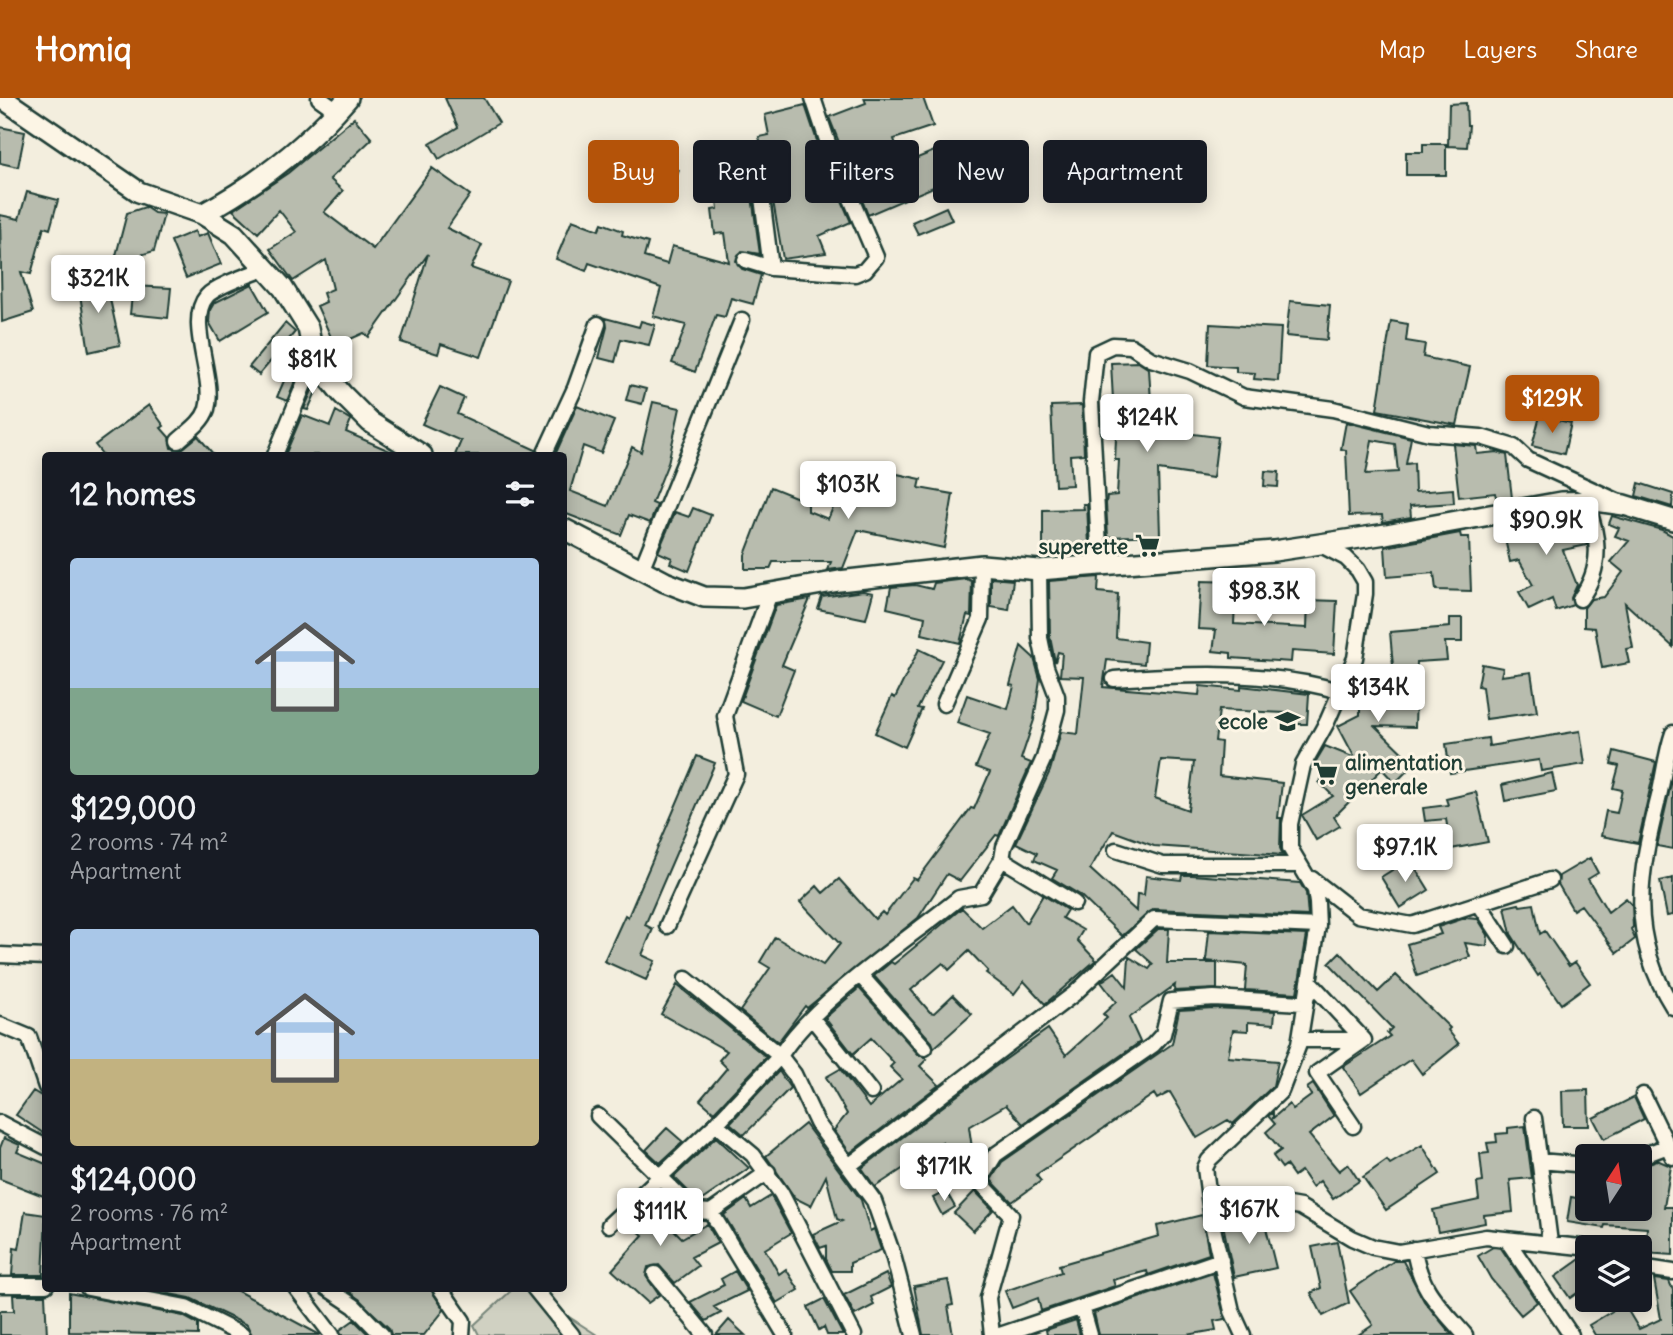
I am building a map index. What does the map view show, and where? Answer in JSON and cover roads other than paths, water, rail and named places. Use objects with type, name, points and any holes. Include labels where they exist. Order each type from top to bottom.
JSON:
[{"type":"street","points":[[2,98],[139,192],[202,214],[234,234],[267,268],[308,328],[314,360],[342,394],[370,422],[417,452]]},
{"type":"street","points":[[202,214],[248,190],[308,141],[343,104],[319,98]]},
{"type":"street","points":[[745,260],[771,268],[855,274],[865,270],[876,257],[831,152],[813,98]]},
{"type":"street","points":[[763,203],[771,268]]},
{"type":"street","points":[[178,441],[199,423],[207,408],[200,323],[202,304],[209,293],[267,268]]},
{"type":"street","points":[[641,570],[742,320]]},
{"type":"street","points":[[545,452],[575,388],[598,324]]},
{"type":"street","points":[[1100,565],[1091,402],[1096,353],[1113,345],[1135,347],[1151,359],[1189,371],[1244,397],[1333,409],[1429,433],[1481,437],[1514,447],[1528,460],[1588,485],[1624,505]]},
{"type":"street","points":[[276,452],[314,360]]},
{"type":"street","points":[[567,531],[641,570],[704,597],[743,598],[839,581],[982,565],[1039,570],[1321,545],[1561,502],[1585,501],[1624,505],[1673,520]]},
{"type":"street","points":[[1580,598],[1593,577],[1598,544],[1585,501]]},
{"type":"street","points":[[1242,1335],[1232,1311],[1205,1178],[1207,1163],[1281,1091],[1295,1061],[1300,1040],[1318,926],[1317,897],[1290,848],[1290,838],[1303,765],[1342,692],[1355,658],[1363,614],[1365,582],[1346,558],[1321,545]]},
{"type":"street","points":[[944,704],[981,619],[982,565]]},
{"type":"street","points":[[608,1225],[716,1124],[812,1018],[959,898],[981,894],[1002,859],[1004,847],[1044,758],[1057,710],[1057,696],[1046,667],[1040,638],[1039,570]]},
{"type":"street","points":[[667,926],[736,774],[725,716],[770,593]]},
{"type":"street","points":[[1114,679],[1168,675],[1249,678],[1310,682],[1342,692]]},
{"type":"street","points":[[1673,733],[1645,851],[1640,908],[1642,932],[1659,982],[1673,1007]]},
{"type":"street","points":[[1116,850],[1163,865],[1302,870],[1358,915],[1412,925],[1550,880]]},
{"type":"street","points":[[1002,859],[1074,903]]},
{"type":"street","points":[[1480,905],[1507,946]]},
{"type":"street","points":[[850,1165],[1074,994],[1154,919],[1318,926]]},
{"type":"street","points":[[0,955],[42,957]]},
{"type":"street","points":[[861,976],[925,1048]]},
{"type":"street","points":[[686,979],[780,1056],[794,1074],[817,1123],[874,1201],[893,1255],[914,1335]]},
{"type":"street","points":[[1309,981],[1364,1040]]},
{"type":"street","points":[[992,1335],[988,1298],[1011,1215],[979,1181],[995,1155],[1149,1049],[1163,1034],[1171,1001],[1214,998],[1302,1003],[1307,997]]},
{"type":"street","points":[[812,1018],[871,1092]]},
{"type":"street","points":[[0,1025],[29,1037],[42,1077]]},
{"type":"street","points":[[1300,1040],[1364,1040]]},
{"type":"street","points":[[1317,1073],[1364,1040]]},
{"type":"street","points":[[39,1069],[42,1060]]},
{"type":"street","points":[[1295,1061],[1317,1073],[1353,1126]]},
{"type":"street","points":[[1643,1096],[1670,1152],[1652,1155]]},
{"type":"street","points":[[598,1115],[663,1176],[695,1211],[711,1212],[768,1172]]},
{"type":"street","points":[[1534,1118],[1550,1243]]},
{"type":"street","points":[[0,1123],[42,1145]]},
{"type":"street","points":[[716,1124],[753,1155],[768,1172],[854,1335]]},
{"type":"street","points":[[1539,1161],[1575,1164]]},
{"type":"street","points":[[1210,1203],[1225,1211],[1293,1205],[1308,1210],[1373,1247],[1399,1252],[1486,1237],[1575,1246]]},
{"type":"street","points":[[711,1212],[785,1335]]},
{"type":"street","points":[[1507,1240],[1571,1335]]},
{"type":"street","points":[[1414,1249],[1418,1275],[1434,1301],[1465,1335]]},
{"type":"street","points":[[1000,1335],[1221,1260]]},
{"type":"street","points":[[1652,1269],[1673,1272]]},
{"type":"street","points":[[655,1274],[705,1335]]},
{"type":"street","points":[[0,1285],[42,1284]]},
{"type":"street","points":[[109,1292],[186,1307],[242,1335]]},
{"type":"street","points":[[299,1292],[332,1335]]},
{"type":"street","points":[[333,1292],[354,1306],[382,1335]]},
{"type":"street","points":[[443,1292],[463,1321],[463,1335]]},
{"type":"street","points":[[537,1292],[572,1335]]},
{"type":"street","points":[[1082,1307],[1090,1335]]},
{"type":"place","name":"superette","points":[[1148,546]]},
{"type":"place","name":"ecole","points":[[1288,721]]},
{"type":"place","name":"alimentation generale","points":[[1325,774]]}]
